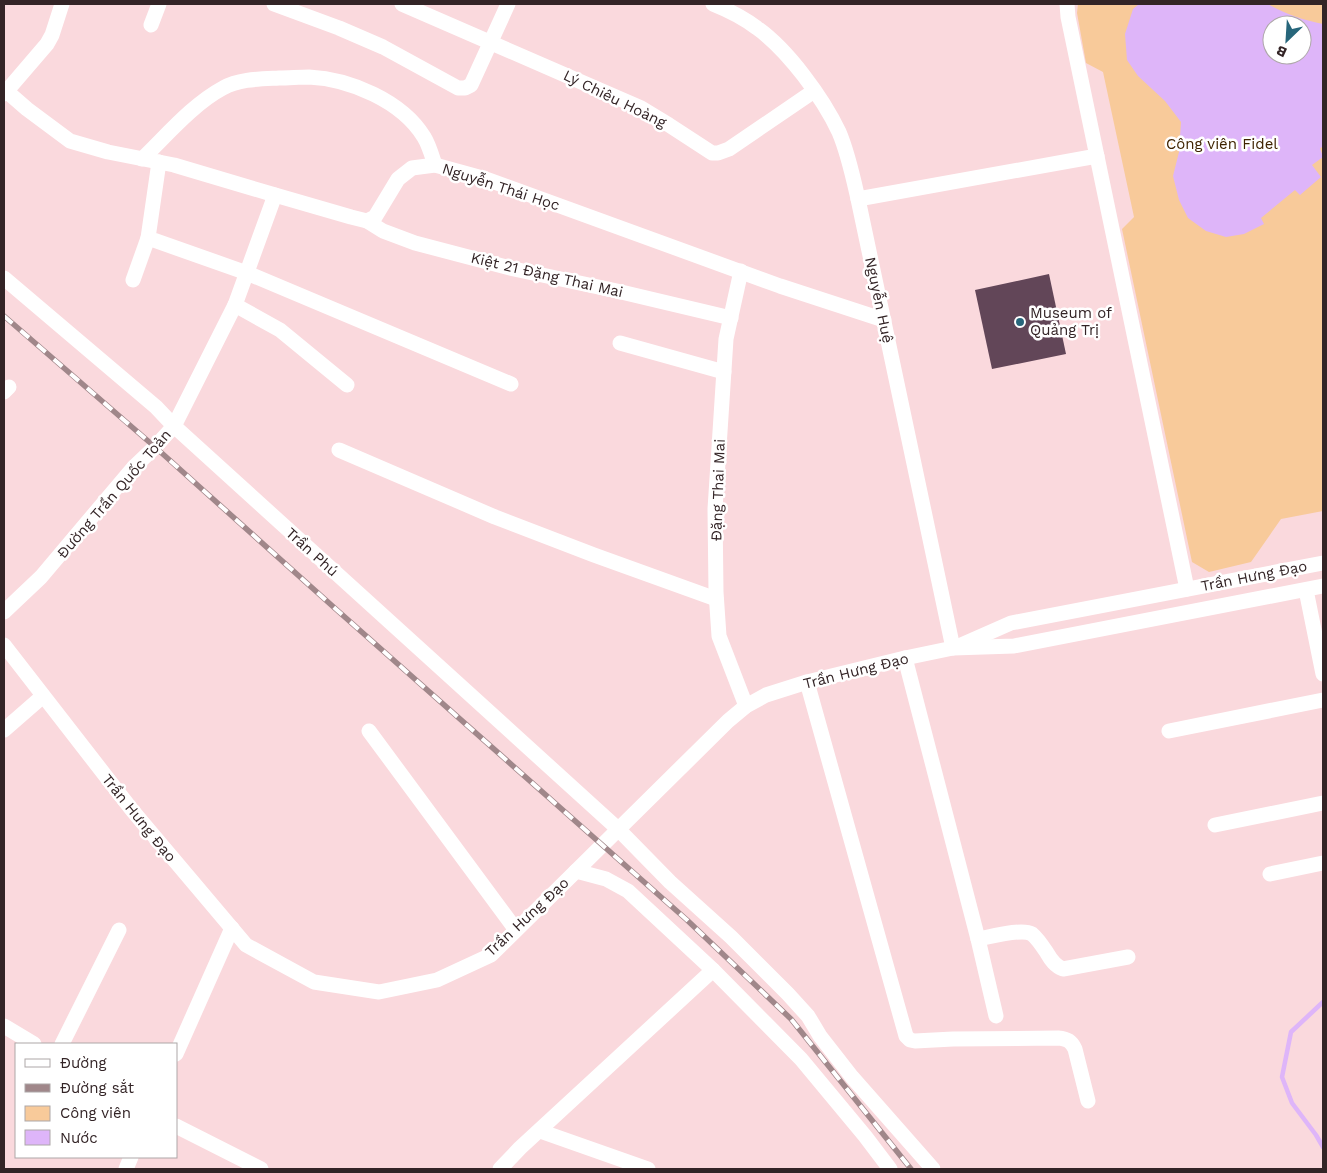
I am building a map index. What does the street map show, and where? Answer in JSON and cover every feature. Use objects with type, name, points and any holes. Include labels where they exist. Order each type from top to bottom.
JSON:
[{"type":"street","points":[[62,4],[52,35],[47,44],[4,92],[53,129],[70,141],[108,152],[174,165],[367,220]]},
{"type":"street","points":[[151,25],[159,4]]},
{"type":"street","points":[[274,4],[339,28],[383,48],[458,88],[465,88],[471,84],[508,4]]},
{"type":"street","name":"Lý Chiêu Hoàng","points":[[402,4],[641,108],[712,152],[718,153],[729,149],[814,91]]},
{"type":"street","name":"Nguyễn Huệ","points":[[713,4],[728,10],[757,28],[784,52],[822,101],[839,133],[849,161],[858,199],[953,648]]},
{"type":"street","points":[[1067,4],[1068,17],[1187,589]]},
{"type":"street","points":[[142,159],[188,114],[221,89],[249,80],[311,77],[355,87],[395,107],[406,115],[419,129],[428,145],[435,165]]},
{"type":"street","points":[[858,199],[1097,156]]},
{"type":"street","points":[[133,280],[148,238],[159,162]]},
{"type":"street","name":"Nguyễn Thái Học","points":[[367,220],[375,217],[398,179],[412,168],[435,165],[486,179],[741,271],[884,320]]},
{"type":"street","name":"Đường Trần Quốc Toản","points":[[4,612],[41,577],[133,468],[174,426],[235,305],[275,195]]},
{"type":"street","name":"Kiệt 21 Đặng Thai Mai","points":[[367,220],[383,231],[415,243],[514,269],[731,318]]},
{"type":"street","points":[[148,238],[247,273],[511,384]]},
{"type":"street","name":"Đặng Thai Mai","points":[[741,271],[726,338],[715,509],[716,599],[719,636],[746,706]]},
{"type":"street","name":"Trần Phú","points":[[4,278],[156,407],[174,426],[618,829],[670,882],[731,937],[808,1016],[820,1036],[852,1077],[932,1169]]},
{"type":"street","points":[[235,305],[280,330],[347,384]]},
{"type":"street","points":[[620,343],[724,372]]},
{"type":"street","points":[[339,450],[495,517],[716,599]]},
{"type":"street","name":"Trần Hưng Đạo","points":[[953,648],[1011,623],[1323,563]]},
{"type":"street","name":"Trần Hưng Đạo","points":[[4,644],[132,810],[246,945],[314,982],[379,992],[437,980],[491,954],[728,721],[746,706],[766,695],[807,682],[953,648],[1014,646],[1323,586]]},
{"type":"street","points":[[1306,590],[1323,674]]},
{"type":"street","points":[[905,658],[978,939],[996,1016]]},
{"type":"street","points":[[807,682],[906,1036],[910,1040],[915,1041],[953,1039],[1068,1039],[1075,1050],[1088,1101]]},
{"type":"street","points":[[4,730],[43,696]]},
{"type":"street","points":[[1169,731],[1323,700]]},
{"type":"street","points":[[369,731],[516,930]]},
{"type":"street","points":[[1216,825],[1323,803]]},
{"type":"street","points":[[1270,874],[1323,863]]},
{"type":"street","points":[[576,871],[606,879],[628,890],[713,970],[801,1059],[890,1169]]},
{"type":"street","points":[[178,1050],[232,928]]},
{"type":"street","points":[[62,1043],[119,930]]},
{"type":"street","points":[[978,939],[1024,931],[1032,934],[1054,964],[1063,969],[1128,956]]},
{"type":"street","points":[[500,1169],[520,1148],[713,970]]},
{"type":"street","points":[[4,1026],[32,1043]]},
{"type":"street","points":[[178,1127],[261,1169]]},
{"type":"street","points":[[540,1131],[648,1169]]},
{"type":"green space","name":"Công viên Fidel","points":[[1078,4],[1323,4],[1323,511],[1281,519],[1251,562],[1209,572],[1192,562],[1122,229],[1134,217],[1103,72],[1086,63],[1077,13]]},
{"type":"water","points":[[1139,4],[1268,4],[1292,15],[1262,15],[1262,65],[1312,65],[1312,22],[1323,24],[1323,147],[1320,148],[1323,157],[1312,165],[1321,177],[1300,195],[1295,190],[1261,218],[1264,224],[1244,234],[1226,237],[1206,231],[1188,218],[1179,200],[1173,176],[1179,152],[1181,122],[1165,101],[1138,76],[1127,60],[1125,34],[1133,9]]},
{"type":"building","name":"Museum of Quảng Trị","points":[[1049,274],[1066,354],[992,369],[975,290]]},
{"type":"waterway","points":[[1323,1002],[1291,1032],[1282,1077],[1292,1103],[1323,1147]]},
{"type":"railway","points":[[4,316],[155,447],[687,920],[791,1019],[911,1169]]},
{"type":"place","name":"Museum of Quảng Trị","points":[[1020,322]]}]
